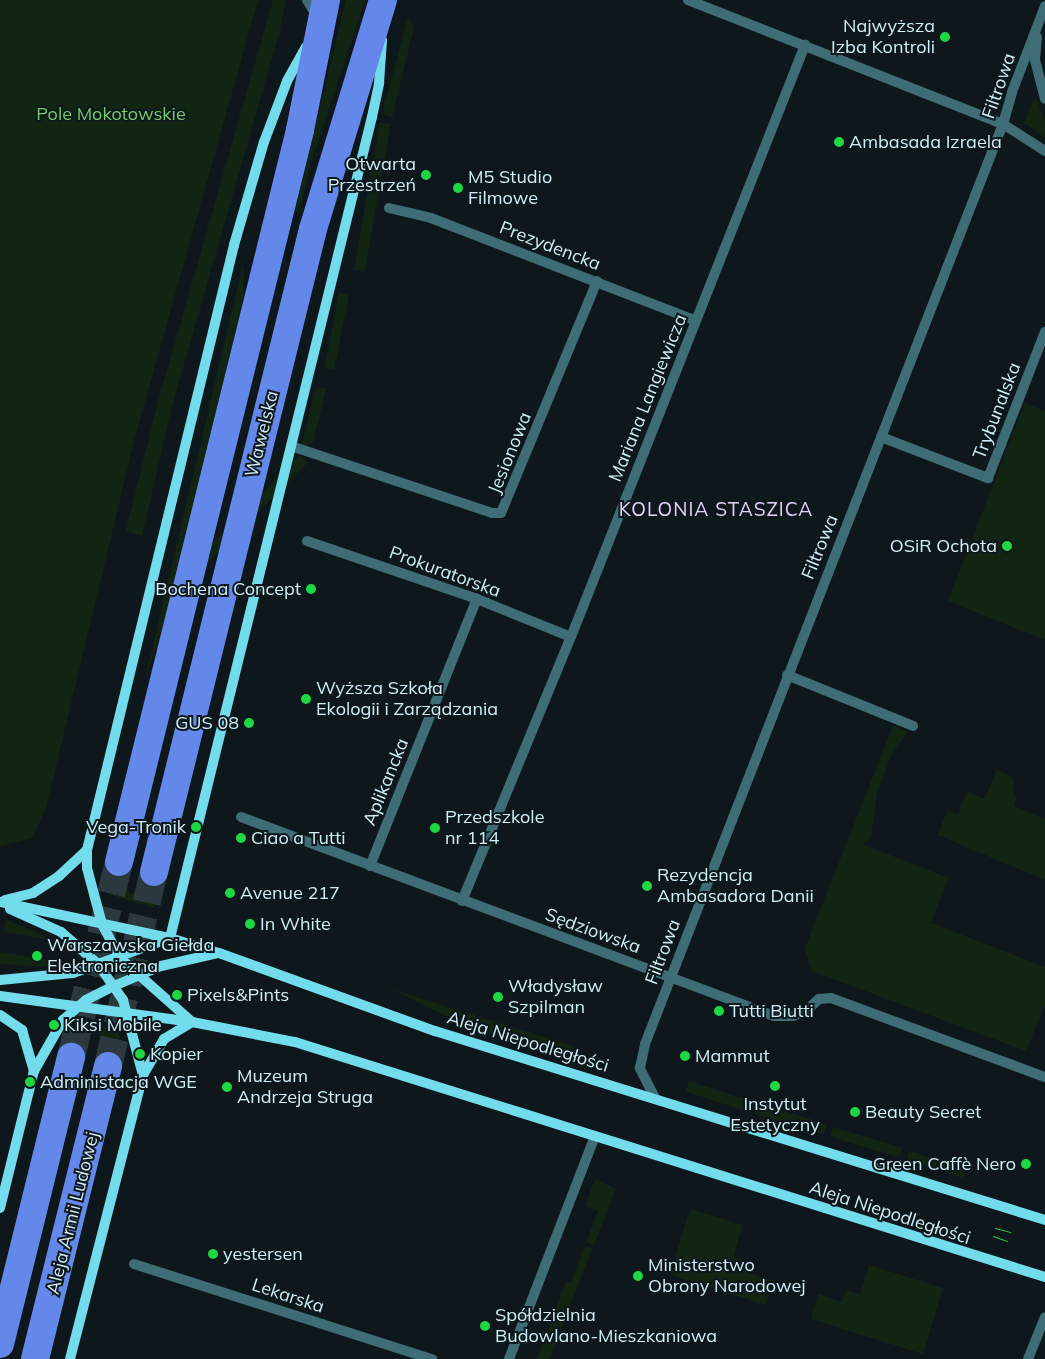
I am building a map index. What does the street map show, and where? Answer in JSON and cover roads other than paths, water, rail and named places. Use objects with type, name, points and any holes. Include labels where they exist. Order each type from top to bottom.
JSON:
[{"type":"main road","points":[[0,980],[53,977],[120,958],[170,938],[379,83],[383,1]]},
{"type":"main road","name":"Wawelska","points":[[154,872],[313,229],[383,1]]},
{"type":"main road","points":[[70,1359],[143,1075],[164,1040],[192,1022],[120,958],[102,924],[87,868],[87,850],[243,210],[287,81],[318,8]]},
{"type":"main road","name":"Wawelska","points":[[119,862],[300,130],[318,8]]},
{"type":"main road","points":[[0,902],[15,900],[33,894],[59,876],[87,850]]},
{"type":"main road","points":[[0,902],[61,932],[98,964],[114,986],[127,1014],[143,1075]]},
{"type":"main road","name":"Aleja Niepodległości","points":[[0,902],[170,938],[219,953],[435,1031],[1045,1220]]},
{"type":"main road","points":[[0,1208],[34,1071],[63,1020],[78,1007],[114,986],[161,966],[219,953]]},
{"type":"main road","name":"Aleja Niepodległości","points":[[0,996],[192,1022],[295,1042],[1045,1276]]},
{"type":"main road","points":[[0,1015],[22,1030],[34,1071]]},
{"type":"main road","points":[[0,1344],[71,1057]]},
{"type":"main road","name":"Aleja Armii Ludowej","points":[[35,1359],[108,1066]]},
{"type":"street","points":[[688,0],[1003,124],[1045,151]]},
{"type":"street","name":"Filtrowa","points":[[655,1098],[642,1075],[640,1061],[787,675],[1003,124],[1012,92],[1045,6]]},
{"type":"street","points":[[1039,21],[1035,60],[1045,99]]},
{"type":"street","name":"Mariana Langiewicza","points":[[462,901],[571,638],[805,45]]},
{"type":"street","name":"Prezydencka","points":[[389,208],[431,218],[696,321]]},
{"type":"street","name":"Jesionowa","points":[[291,446],[492,513],[501,513],[596,281]]},
{"type":"street","name":"Trybunalska","points":[[881,436],[988,478],[1045,332]]},
{"type":"street","name":"Prokuratorska","points":[[307,541],[477,599],[571,638]]},
{"type":"street","name":"Aplikancka","points":[[370,866],[477,599]]},
{"type":"street","points":[[787,675],[913,726]]},
{"type":"street","name":"Sędziowska","points":[[241,817],[774,1016],[793,1016],[826,997],[1045,1078]]},
{"type":"street","points":[[509,1359],[595,1136]]},
{"type":"street","name":"Lekarska","points":[[134,1264],[432,1359]]},
{"type":"street","points":[[1028,1359],[1045,1317]]},
{"type":"tunnel","points":[[71,1057],[119,862]]},
{"type":"tunnel","points":[[108,1066],[154,872]]},
{"type":"tram line","points":[[995,1228],[1010,1232]]},
{"type":"tram line","points":[[993,1236],[1007,1241]]},
{"type":"place","name":"Najwyższa Izba Kontroli","points":[[945,37]]},
{"type":"place","name":"Ambasada Izraela","points":[[839,142]]},
{"type":"place","name":"Otwarta Przestrzeń","points":[[426,175]]},
{"type":"place","name":"M5 Studio Filmowe","points":[[458,188]]},
{"type":"place","name":"OSiR Ochota","points":[[1007,546]]},
{"type":"place","name":"Bochena Concept","points":[[311,589]]},
{"type":"place","name":"Wyższa Szkoła Ekologii i Zarządzania","points":[[306,699]]},
{"type":"place","name":"GUS 08","points":[[249,723]]},
{"type":"place","name":"Vega-Tronik","points":[[196,827]]},
{"type":"place","name":"Przedszkole nr 114","points":[[435,828]]},
{"type":"place","name":"Ciao a Tutti","points":[[241,838]]},
{"type":"place","name":"Rezydencja Ambasadora Danii","points":[[647,886]]},
{"type":"place","name":"Avenue 217","points":[[230,893]]},
{"type":"place","name":"In White","points":[[250,924]]},
{"type":"place","name":"Warszawska Giełda Elektroniczna","points":[[37,956]]},
{"type":"place","name":"Pixels&Pints","points":[[177,995]]},
{"type":"place","name":"Władysław Szpilman","points":[[498,997]]},
{"type":"place","name":"Tutti Biutti","points":[[719,1011]]},
{"type":"place","name":"Kiksi Mobile","points":[[54,1025]]},
{"type":"place","name":"Kopier","points":[[140,1054]]},
{"type":"place","name":"Mammut","points":[[685,1056]]},
{"type":"place","name":"Administacja WGE","points":[[30,1082]]},
{"type":"place","name":"Instytut Estetyczny","points":[[775,1086]]},
{"type":"place","name":"Muzeum Andrzeja Struga","points":[[227,1087]]},
{"type":"place","name":"Beauty Secret","points":[[855,1112]]},
{"type":"place","name":"Green Caffè Nero","points":[[1026,1164]]},
{"type":"place","name":"yestersen","points":[[213,1254]]},
{"type":"place","name":"Ministerstwo Obrony Narodowej","points":[[638,1276]]},
{"type":"place","name":"Spółdzielnia Budowlano-Mieszkaniowa","points":[[485,1326]]},
{"type":"district","name":"KOLONIA STASZICA","points":[[716,510]]},
{"type":"park label","name":"Pole Mokotowskie","points":[[111,114]]}]
